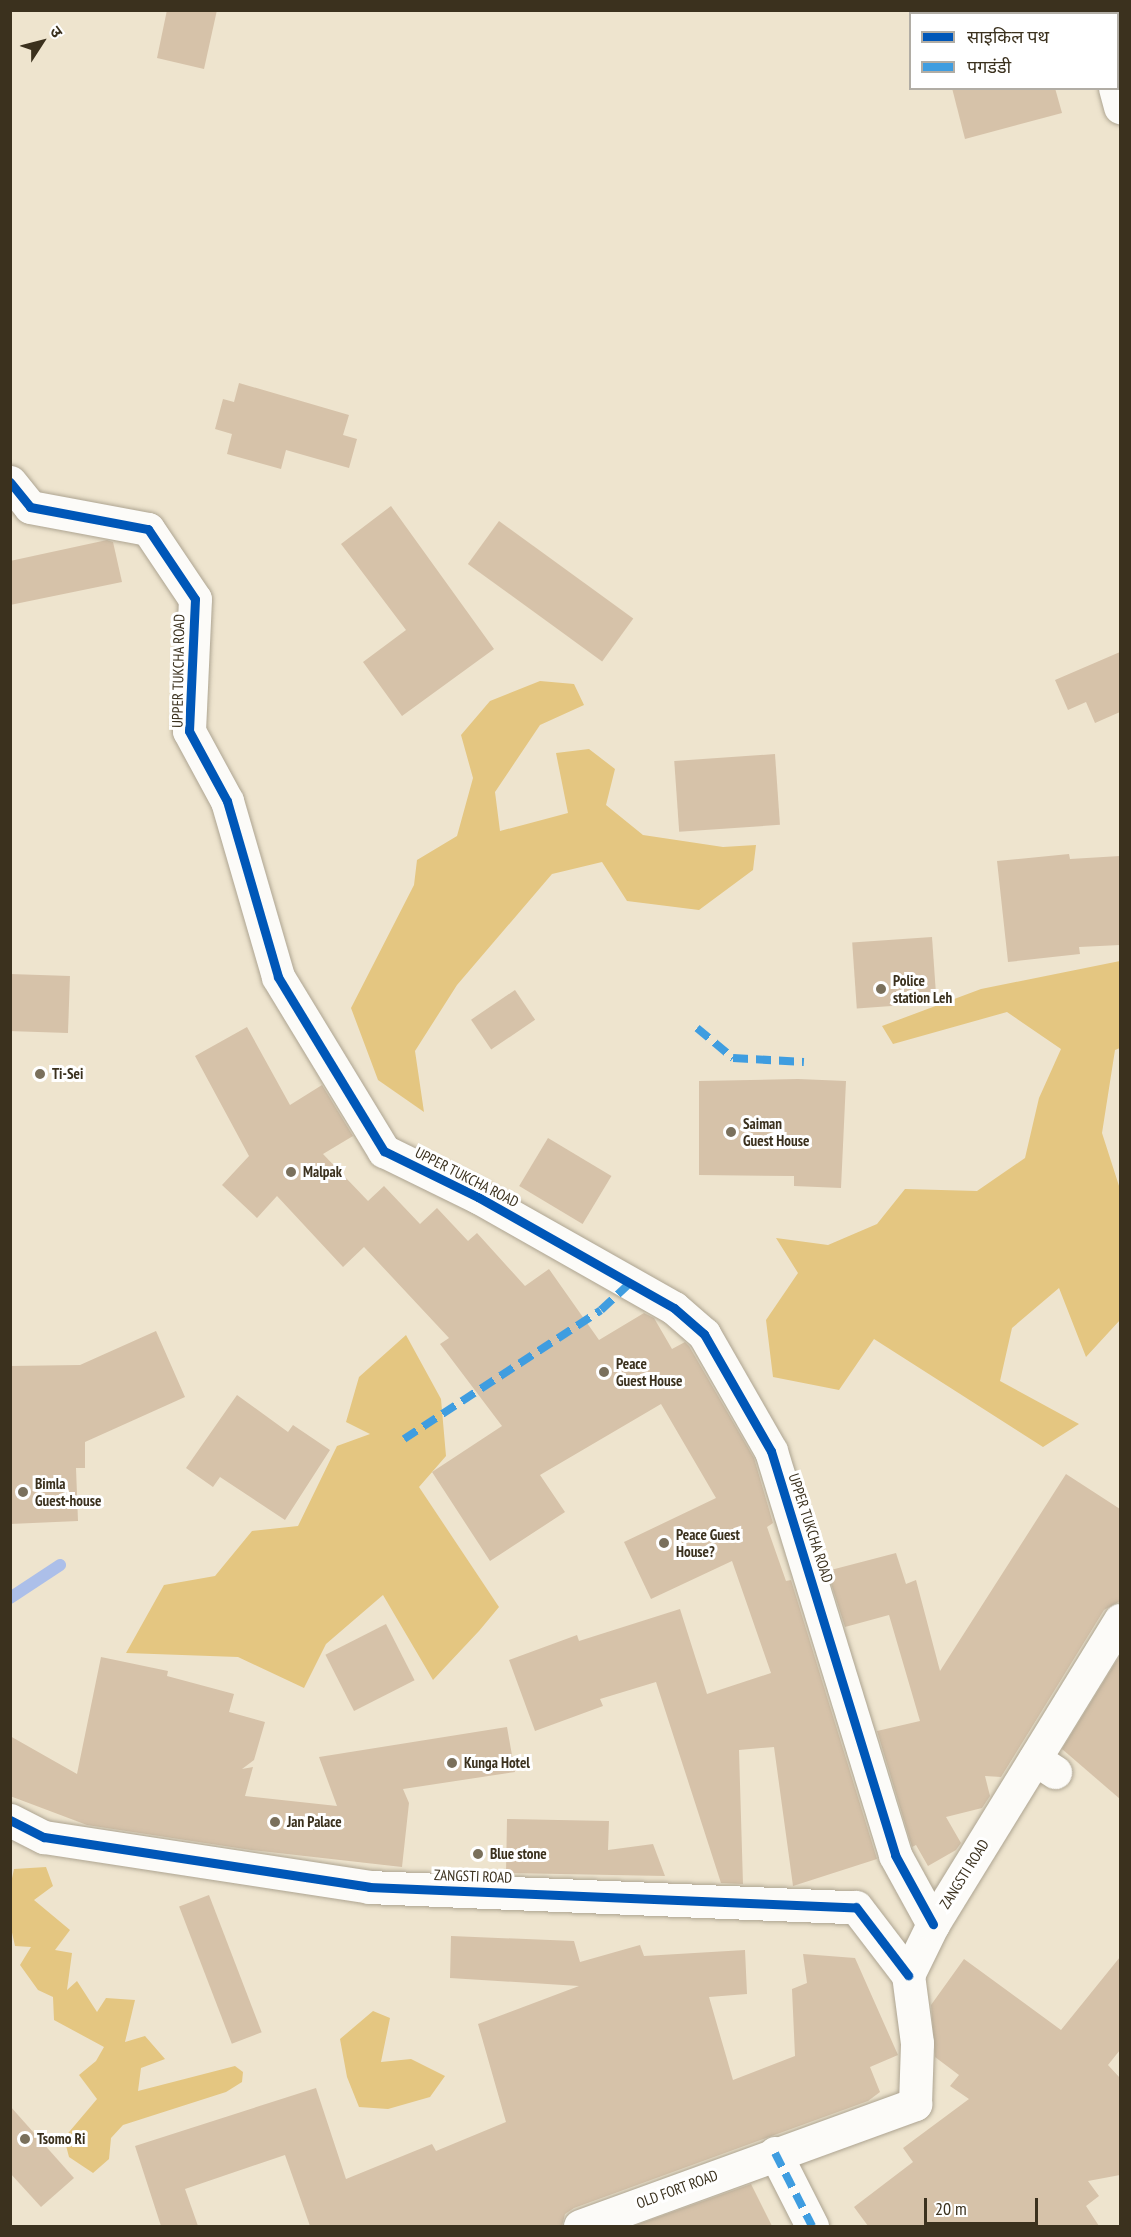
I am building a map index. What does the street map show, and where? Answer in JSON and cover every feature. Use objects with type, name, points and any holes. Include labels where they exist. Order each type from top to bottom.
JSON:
[{"type":"street","points":[[1116,90],[1120,107]]},
{"type":"street","name":"UPPER TUKCHA ROAD","points":[[10,482],[30,507],[148,529],[195,599],[189,731],[227,801],[278,977],[384,1151],[478,1197],[674,1308],[704,1334],[771,1451],[895,1855],[933,1924]]},
{"type":"street","name":"ZANGSTI ROAD","points":[[10,1820],[44,1837],[369,1887],[856,1907],[908,1975],[933,1924],[1045,1766],[1120,1620]]},
{"type":"street","name":"OLD FORT ROAD","points":[[580,2226],[775,2153],[915,2104],[917,2043],[908,1975]]},
{"type":"street","points":[[775,2153],[812,2226]]},
{"type":"shaded area","points":[[540,681],[574,684],[584,705],[540,725],[495,792],[500,831],[568,813],[556,753],[589,749],[615,769],[606,805],[643,835],[723,847],[756,845],[753,870],[699,910],[627,901],[602,862],[552,874],[457,985],[415,1051],[424,1112],[378,1080],[351,1008],[414,885],[417,860],[457,836],[473,778],[461,735],[490,701]]},
{"type":"shaded area","points":[[1120,961],[1120,1048],[1115,1050],[1102,1133],[1120,1189],[1120,1320],[1086,1357],[1059,1288],[1012,1328],[1000,1381],[1079,1424],[1043,1447],[874,1339],[839,1390],[773,1377],[766,1320],[798,1273],[776,1238],[828,1245],[877,1224],[905,1189],[977,1191],[1025,1158],[1039,1098],[1061,1049],[1007,1012],[893,1044],[882,1026],[981,989]]},
{"type":"shaded area","points":[[406,1335],[441,1399],[446,1456],[419,1487],[499,1607],[479,1631],[433,1680],[383,1595],[326,1644],[304,1688],[238,1657],[126,1653],[164,1585],[215,1576],[252,1531],[298,1526],[337,1446],[370,1434],[346,1422],[359,1377]]},
{"type":"shaded area","points":[[46,1867],[53,1886],[34,1900],[70,1930],[55,1950],[72,1953],[67,1990],[77,1981],[97,2012],[106,1998],[135,2000],[125,2042],[145,2036],[165,2059],[141,2068],[138,2091],[235,2066],[243,2072],[242,2082],[226,2092],[123,2125],[111,2138],[109,2159],[93,2173],[69,2157],[64,2138],[97,2099],[79,2075],[96,2061],[104,2047],[54,2020],[53,1997],[38,1990],[20,1965],[31,1947],[15,1946],[11,1928],[11,1883],[14,1869]]},
{"type":"shaded area","points":[[373,2011],[390,2018],[381,2062],[411,2059],[445,2076],[430,2097],[388,2109],[359,2107],[347,2077],[340,2039]]},
{"type":"building","points":[[167,10],[217,10],[204,69],[157,58]]},
{"type":"building","points":[[953,90],[1056,90],[1062,113],[965,139]]},
{"type":"building","points":[[239,383],[349,415],[343,435],[357,439],[349,468],[286,450],[281,469],[227,454],[232,434],[215,429],[223,399],[234,402]]},
{"type":"building","points":[[391,506],[494,649],[402,716],[363,662],[406,630],[341,544]]},
{"type":"building","points":[[499,521],[633,619],[602,661],[468,564]]},
{"type":"building","points":[[107,540],[113,542],[122,582],[10,605],[10,561]]},
{"type":"building","points":[[1120,652],[1120,712],[1095,723],[1086,702],[1068,710],[1055,680]]},
{"type":"building","points":[[775,754],[780,825],[679,832],[674,761]]},
{"type":"building","points":[[1069,854],[1070,859],[1120,856],[1120,945],[1079,947],[1080,954],[1008,962],[997,861]]},
{"type":"building","points":[[932,937],[937,1003],[857,1008],[852,943]]},
{"type":"building","points":[[10,974],[70,976],[68,1033],[10,1031]]},
{"type":"building","points":[[515,990],[535,1020],[491,1049],[471,1020]]},
{"type":"building","points":[[247,1027],[290,1105],[322,1085],[353,1136],[323,1154],[368,1201],[384,1186],[420,1224],[437,1208],[468,1241],[477,1233],[525,1286],[549,1269],[599,1340],[644,1313],[654,1318],[672,1349],[685,1342],[689,1346],[754,1458],[773,1523],[767,1527],[786,1581],[791,1580],[877,1859],[793,1886],[774,1747],[739,1750],[743,1884],[721,1883],[656,1682],[600,1699],[603,1706],[535,1731],[509,1660],[577,1635],[579,1641],[680,1609],[707,1694],[771,1673],[732,1561],[651,1599],[624,1542],[716,1498],[661,1404],[540,1475],[565,1512],[490,1561],[432,1472],[502,1426],[440,1344],[449,1338],[364,1247],[343,1267],[277,1196],[257,1218],[222,1185],[249,1156],[195,1056]]},
{"type":"building","points":[[798,1079],[846,1081],[841,1188],[794,1186],[794,1176],[699,1175],[699,1081]]},
{"type":"building","points":[[548,1138],[611,1176],[583,1224],[519,1186]]},
{"type":"building","points":[[156,1331],[185,1397],[85,1442],[85,1468],[76,1468],[78,1521],[10,1524],[10,1366],[80,1365]]},
{"type":"building","points":[[237,1395],[288,1432],[293,1425],[330,1450],[285,1520],[220,1477],[213,1487],[186,1468]]},
{"type":"building","points":[[1066,1474],[1120,1509],[1120,1601],[1104,1610],[1001,1777],[985,1776],[990,1796],[982,1808],[946,1817],[961,1843],[956,1850],[928,1866],[916,1845],[912,1847],[877,1731],[920,1721],[889,1615],[845,1627],[827,1571],[896,1553],[906,1584],[916,1580],[940,1671]]},
{"type":"building","points":[[386,1624],[415,1680],[354,1711],[325,1655]]},
{"type":"building","points":[[1120,1655],[1120,1799],[1062,1749]]},
{"type":"building","points":[[101,1657],[168,1671],[167,1676],[234,1694],[229,1712],[265,1722],[254,1760],[242,1769],[253,1767],[245,1796],[337,1806],[319,1757],[507,1727],[515,1772],[403,1789],[409,1803],[402,1867],[251,1850],[87,1825],[10,1796],[10,1736],[77,1774]]},
{"type":"building","points":[[507,1819],[609,1821],[608,1850],[653,1844],[665,1876],[506,1873]]},
{"type":"building","points":[[209,1895],[262,2032],[232,2044],[179,1906]]},
{"type":"building","points":[[451,1936],[574,1941],[580,1962],[640,1945],[644,1956],[745,1950],[747,1994],[709,1997],[733,2080],[795,2056],[792,1989],[807,1983],[803,1954],[855,1958],[898,2055],[870,2067],[880,2092],[868,2101],[574,2208],[565,2214],[562,2226],[310,2226],[285,2155],[185,2189],[198,2226],[161,2226],[135,2146],[316,2088],[346,2179],[432,2144],[436,2151],[506,2122],[478,2024],[579,1986],[450,1978]]},
{"type":"building","points":[[1120,1957],[1120,2050],[1108,2065],[1120,2078],[1120,2175],[1088,2181],[1099,2196],[1086,2206],[1099,2226],[868,2226],[854,2207],[913,2162],[903,2148],[969,2099],[950,2086],[959,2075],[935,2057],[931,2005],[964,1959],[1061,2030]]},
{"type":"building","name":"Tsomo Ri","points":[[10,2106],[74,2178],[41,2207],[10,2173]]},
{"type":"building","points":[[751,2184],[772,2226],[633,2226]]},
{"type":"waterway","points":[[10,1598],[60,1565]]},
{"type":"marked path","points":[[697,1028],[733,1058],[804,1062]]},
{"type":"marked path","points":[[404,1439],[601,1310],[629,1284]]},
{"type":"marked path","points":[[775,2153],[812,2226]]},
{"type":"cycle path","points":[[10,482],[30,507],[148,529],[195,599],[189,731],[227,801],[278,977],[384,1151],[478,1197],[674,1308],[704,1334],[771,1451],[895,1855],[933,1924]]},
{"type":"cycle path","points":[[10,1820],[44,1837],[369,1887],[856,1907],[908,1975]]},
{"type":"place","name":"Police station Leh","points":[[881,989]]},
{"type":"place","name":"Ti-Sei","points":[[40,1074]]},
{"type":"place","name":"Saiman Guest House","points":[[731,1132]]},
{"type":"place","name":"Malpak","points":[[291,1172]]},
{"type":"place","name":"Peace Guest House","points":[[604,1372]]},
{"type":"place","name":"Bimla Guest-house","points":[[23,1492]]},
{"type":"place","name":"Peace Guest House?","points":[[664,1543]]},
{"type":"place","name":"Kunga Hotel","points":[[452,1763]]},
{"type":"place","name":"Jan Palace","points":[[275,1822]]},
{"type":"place","name":"Blue stone","points":[[478,1854]]},
{"type":"place","name":"Tsomo Ri","points":[[25,2139]]}]
